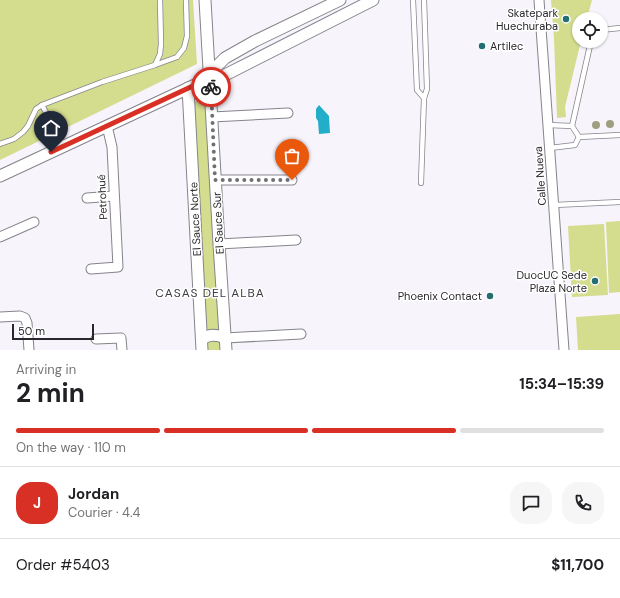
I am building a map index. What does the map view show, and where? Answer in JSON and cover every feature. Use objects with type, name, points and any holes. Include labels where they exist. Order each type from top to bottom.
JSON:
[{"type":"street","name":"El Sauce Sur","points":[[205,0],[226,350]]},
{"type":"street","points":[[210,78],[217,66],[225,58],[255,41],[340,0]]},
{"type":"street","points":[[0,176],[210,78],[217,78],[227,74],[373,0]]},
{"type":"street","name":"Calle Nueva","points":[[539,0],[564,350]]},
{"type":"street","name":"El Sauce Norte","points":[[188,88],[202,345]]},
{"type":"street","points":[[212,117],[288,113]]},
{"type":"street","name":"Petrohué","points":[[91,269],[118,267],[112,147],[107,126]]},
{"type":"street","points":[[215,180],[292,180]]},
{"type":"street","points":[[87,198],[114,196]]},
{"type":"street","points":[[0,237],[34,222]]},
{"type":"street","points":[[219,244],[296,240]]},
{"type":"street","points":[[0,317],[20,316],[25,318],[27,323],[28,350]]},
{"type":"street","points":[[202,345],[209,336],[213,335],[225,338],[301,334]]},
{"type":"street","points":[[96,339],[121,338],[122,350]]},
{"type":"lane","points":[[155,65],[160,54],[161,44],[160,0]]},
{"type":"lane","points":[[0,144],[14,139],[23,132],[28,126],[36,109],[42,105],[102,82],[177,57],[184,48],[188,36],[186,0]]},
{"type":"lane","points":[[413,0],[417,90],[424,98]]},
{"type":"lane","points":[[421,183],[424,98],[427,89],[424,0]]},
{"type":"lane","points":[[608,29],[620,28]]},
{"type":"lane","points":[[579,137],[572,126],[590,48]]},
{"type":"lane","points":[[42,105],[64,146]]},
{"type":"lane","points":[[548,125],[572,126]]},
{"type":"lane","points":[[579,137],[620,135]]},
{"type":"lane","points":[[550,148],[575,145],[579,137]]},
{"type":"lane","points":[[554,205],[620,202]]},
{"type":"green space","points":[[0,0],[193,0],[197,64],[0,160]]},
{"type":"green space","points":[[551,0],[592,0],[589,12],[572,12],[572,48],[579,48],[565,107],[566,117],[557,118]]},
{"type":"green space","points":[[213,93],[224,350],[203,350],[192,103]]},
{"type":"green space","points":[[620,221],[620,292],[609,293],[606,222]]},
{"type":"green space","points":[[604,224],[608,295],[572,297],[568,226]]},
{"type":"green space","points":[[620,314],[620,350],[578,350],[576,317]]},
{"type":"water","points":[[319,105],[329,116],[330,133],[319,134],[316,109]]},
{"type":"way so far","points":[[211,87],[215,180],[292,180]]},
{"type":"place","name":"Skatepark Huechuraba","points":[[566,19]]},
{"type":"place","name":"Artilec","points":[[482,46]]},
{"type":"place","name":"DuocUC Sede Plaza Norte","points":[[595,281]]},
{"type":"place","name":"Phoenix Contact","points":[[490,296]]},
{"type":"district","name":"CASAS DEL ALBA","points":[[210,293]]},
{"type":"route","points":[[51,152],[210,78],[211,87]]}]
